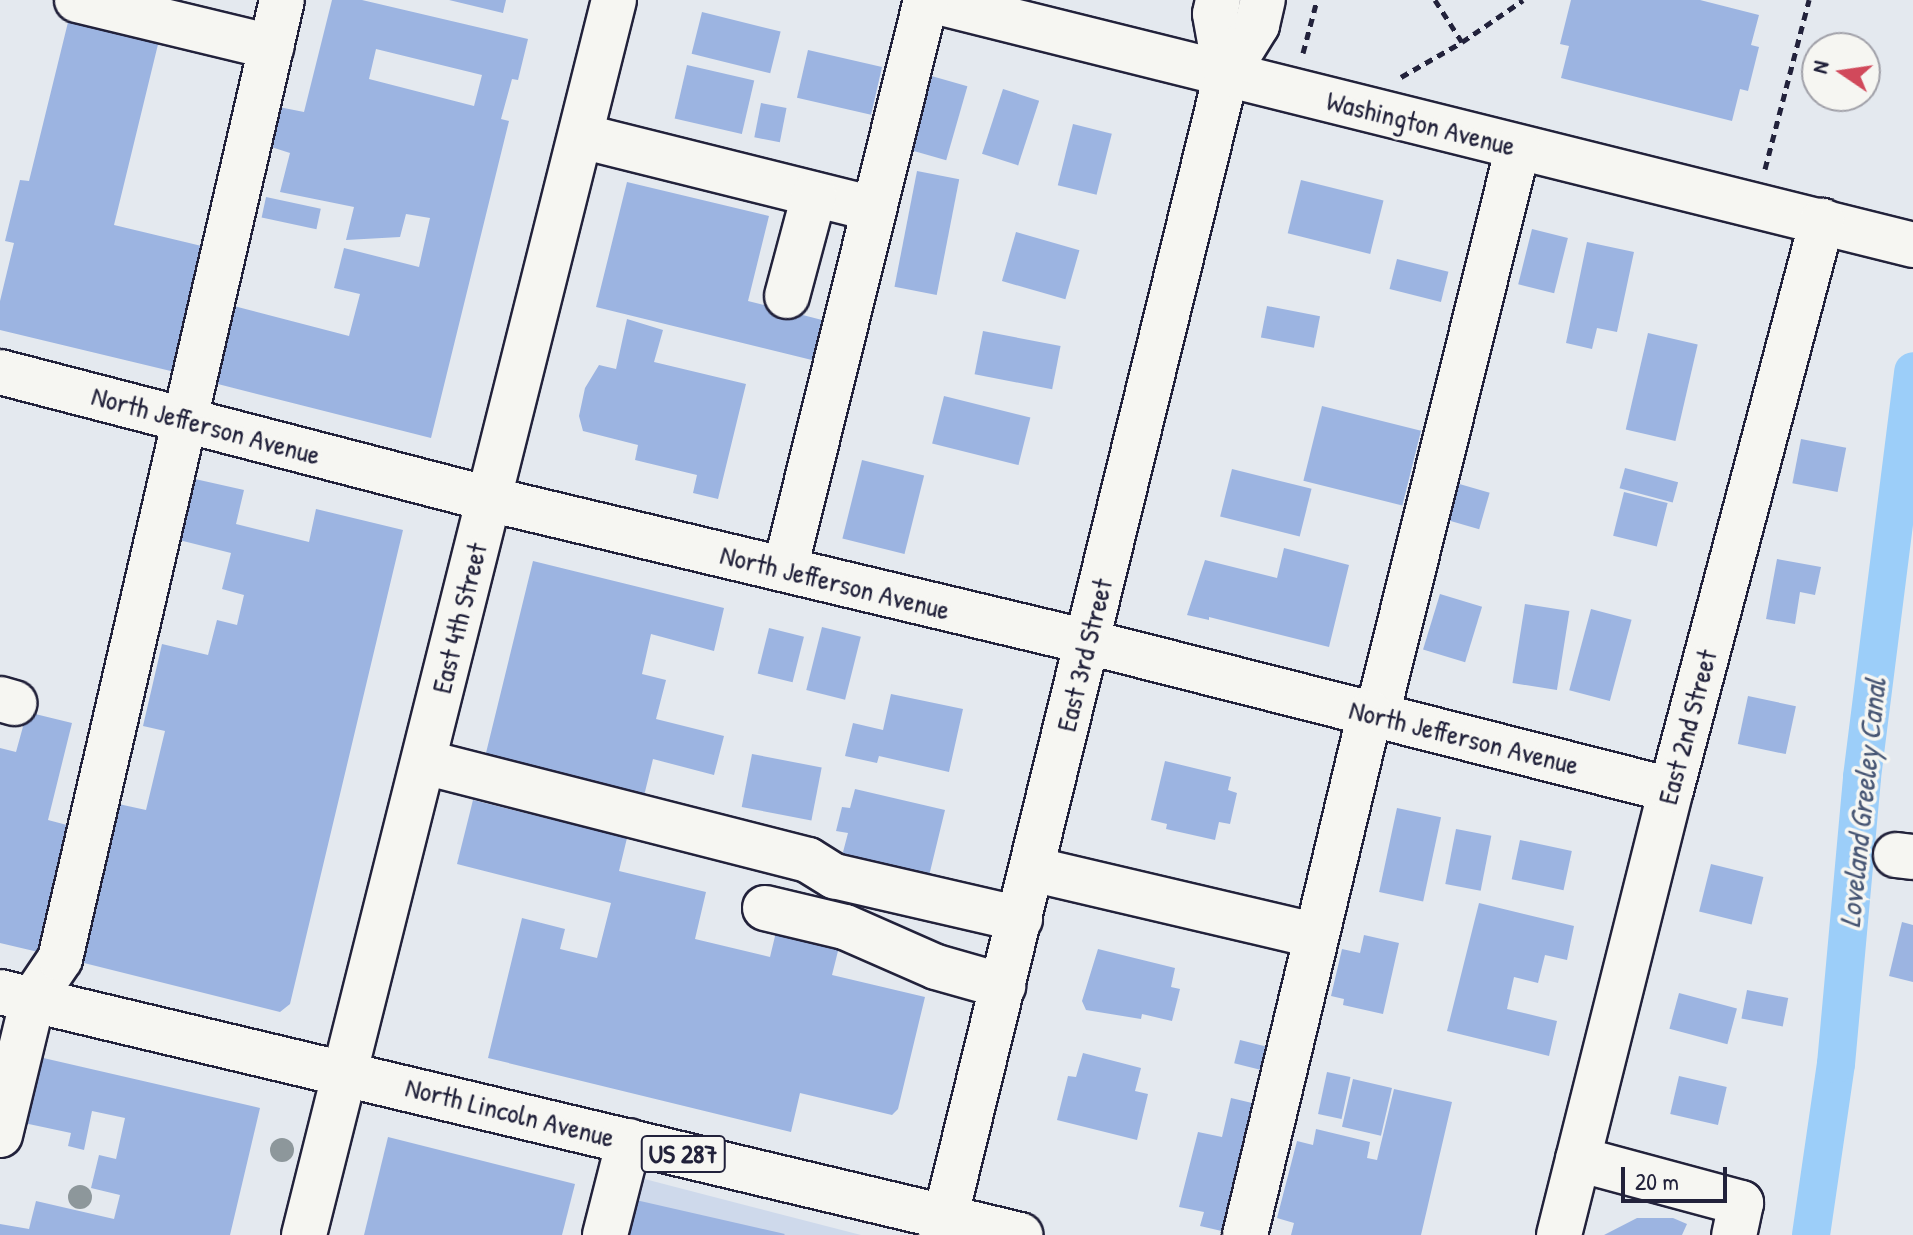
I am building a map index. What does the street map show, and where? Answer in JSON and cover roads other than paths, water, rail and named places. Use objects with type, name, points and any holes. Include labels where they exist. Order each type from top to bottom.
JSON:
[{"type":"main road","points":[[77,0],[271,47]]},
{"type":"main road","points":[[0,1135],[16,996],[60,959],[282,0]]},
{"type":"main road","name":"East 4th Street","points":[[304,1235],[614,0]]},
{"type":"main road","points":[[785,569],[928,0]]},
{"type":"main road","name":"Washington Avenue","points":[[928,0],[1903,242]]},
{"type":"main road","name":"East 3rd Street","points":[[1218,0],[1215,14],[1226,75]]},
{"type":"main road","name":"East 3rd Street","points":[[944,1226],[1226,75],[1257,25],[1263,0]]},
{"type":"main road","points":[[581,136],[874,209]]},
{"type":"main road","points":[[1245,1235],[1314,935],[1374,714],[1518,147]]},
{"type":"main road","points":[[787,296],[814,195]]},
{"type":"main road","name":"East 2nd Street","points":[[1559,1235],[1671,790],[1822,221]]},
{"type":"main road","name":"North Jefferson Avenue","points":[[0,372],[489,499],[1088,642],[1671,790]]},
{"type":"main road","points":[[424,762],[808,860],[834,876],[1020,919]]},
{"type":"main road","points":[[1032,869],[1314,935]]},
{"type":"main road","points":[[765,908],[845,927],[936,967],[1003,986]]},
{"type":"main road","name":"North Lincoln Avenue","points":[[16,996],[629,1141],[944,1226],[1020,1235]]},
{"type":"main road","points":[[605,1235],[629,1141]]},
{"type":"main road","points":[[1578,1159],[1741,1203],[1734,1235]]},
{"type":"waterway","name":"Loveland Greeley Canal","points":[[1811,1235],[1836,1064],[1862,777],[1913,371]]}]
